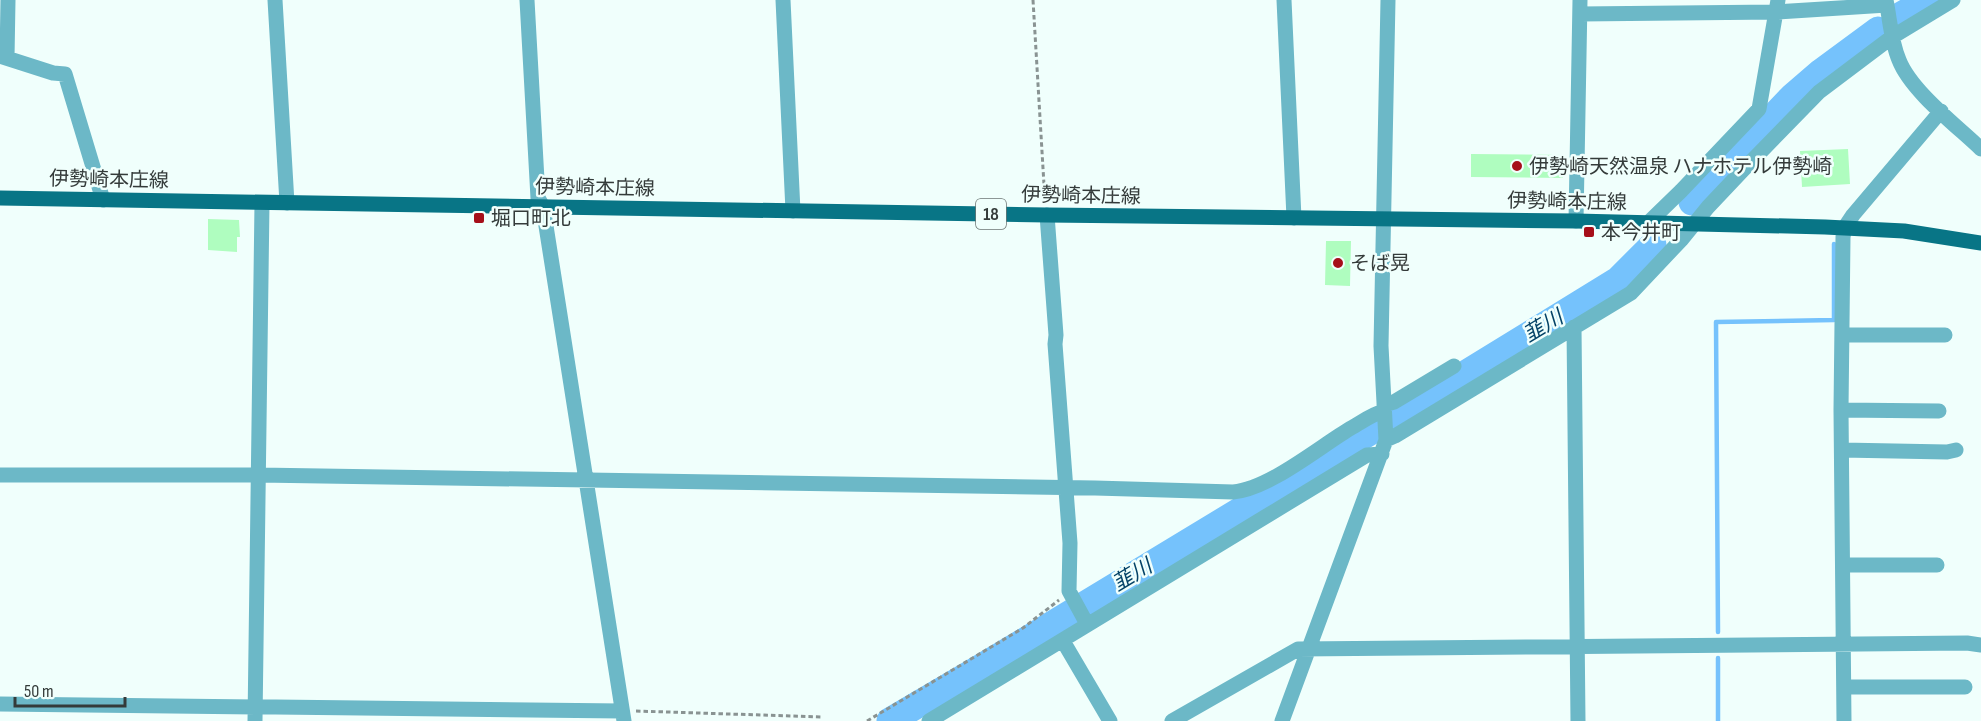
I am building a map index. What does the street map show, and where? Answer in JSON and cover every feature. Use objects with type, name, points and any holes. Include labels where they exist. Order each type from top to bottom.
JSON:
[{"type":"main road","name":"伊勢崎本庄線","points":[[0,198],[1845,227],[1904,231],[1981,243]]},
{"type":"street","points":[[8,0],[3,57],[53,73],[65,74],[103,200]]},
{"type":"street","points":[[275,0],[287,203]]},
{"type":"street","points":[[0,704],[255,714],[623,716],[543,207],[538,198],[527,0]]},
{"type":"street","points":[[783,0],[793,211]]},
{"type":"street","points":[[1284,0],[1294,218]]},
{"type":"street","points":[[1282,721],[1381,454],[1384,408],[1381,346],[1388,0]]},
{"type":"street","points":[[929,721],[1063,641],[1086,622],[1367,455],[1381,454],[1405,430],[1631,293],[1742,171],[1819,92],[1892,37],[1953,0]]},
{"type":"street","points":[[1576,221],[1580,7],[1886,3],[1898,59],[1913,84],[1981,149]]},
{"type":"street","points":[[1647,224],[1759,109],[1777,6]]},
{"type":"street","points":[[1844,721],[1842,237],[1853,215],[1941,111]]},
{"type":"street","points":[[255,714],[262,202]]},
{"type":"street","points":[[1047,215],[1070,543],[1070,594],[1086,622]]},
{"type":"street","points":[[1574,327],[1578,721]]},
{"type":"street","points":[[1843,335],[1945,336]]},
{"type":"street","points":[[0,475],[259,475],[1244,491],[1260,486],[1454,366]]},
{"type":"street","points":[[1841,410],[1939,411]]},
{"type":"street","points":[[1842,450],[1947,452],[1956,450]]},
{"type":"street","points":[[1843,565],[1937,565]]},
{"type":"street","points":[[1063,641],[1110,721]]},
{"type":"street","points":[[1172,721],[1298,649],[1966,643],[1981,645]]},
{"type":"street","points":[[1844,687],[1965,687]]},
{"type":"path","points":[[1033,0],[1047,215]]},
{"type":"path","points":[[867,721],[1023,628],[1070,594]]},
{"type":"path","points":[[623,716],[823,717]]},
{"type":"building","points":[[1848,149],[1850,184],[1802,187],[1800,151]]},
{"type":"building","name":"伊勢崎天然温泉 ハナホテル伊勢崎","points":[[1471,154],[1565,155],[1563,178],[1471,177]]},
{"type":"building","points":[[208,219],[239,220],[240,237],[237,237],[237,252],[208,250]]},
{"type":"building","name":"そば晃","points":[[1326,241],[1351,241],[1350,286],[1325,285]]},
{"type":"waterway","name":"韮川","points":[[1898,17],[1927,0]]},
{"type":"waterway","name":"韮川","points":[[1692,202],[1792,97],[1821,72],[1878,30]]},
{"type":"waterway","points":[[1718,632],[1716,322],[1834,320],[1834,244]]},
{"type":"waterway","name":"韮川","points":[[1395,417],[1618,280],[1653,245]]},
{"type":"waterway","name":"韮川","points":[[890,721],[1375,429]]},
{"type":"waterway","points":[[1718,658],[1718,721]]},
{"type":"place","name":"伊勢崎天然温泉 ハナホテル伊勢崎","points":[[1517,166]]},
{"type":"place","name":"堀口町北","points":[[479,218]]},
{"type":"place","name":"本今井町","points":[[1589,232]]},
{"type":"place","name":"そば晃","points":[[1338,263]]}]
